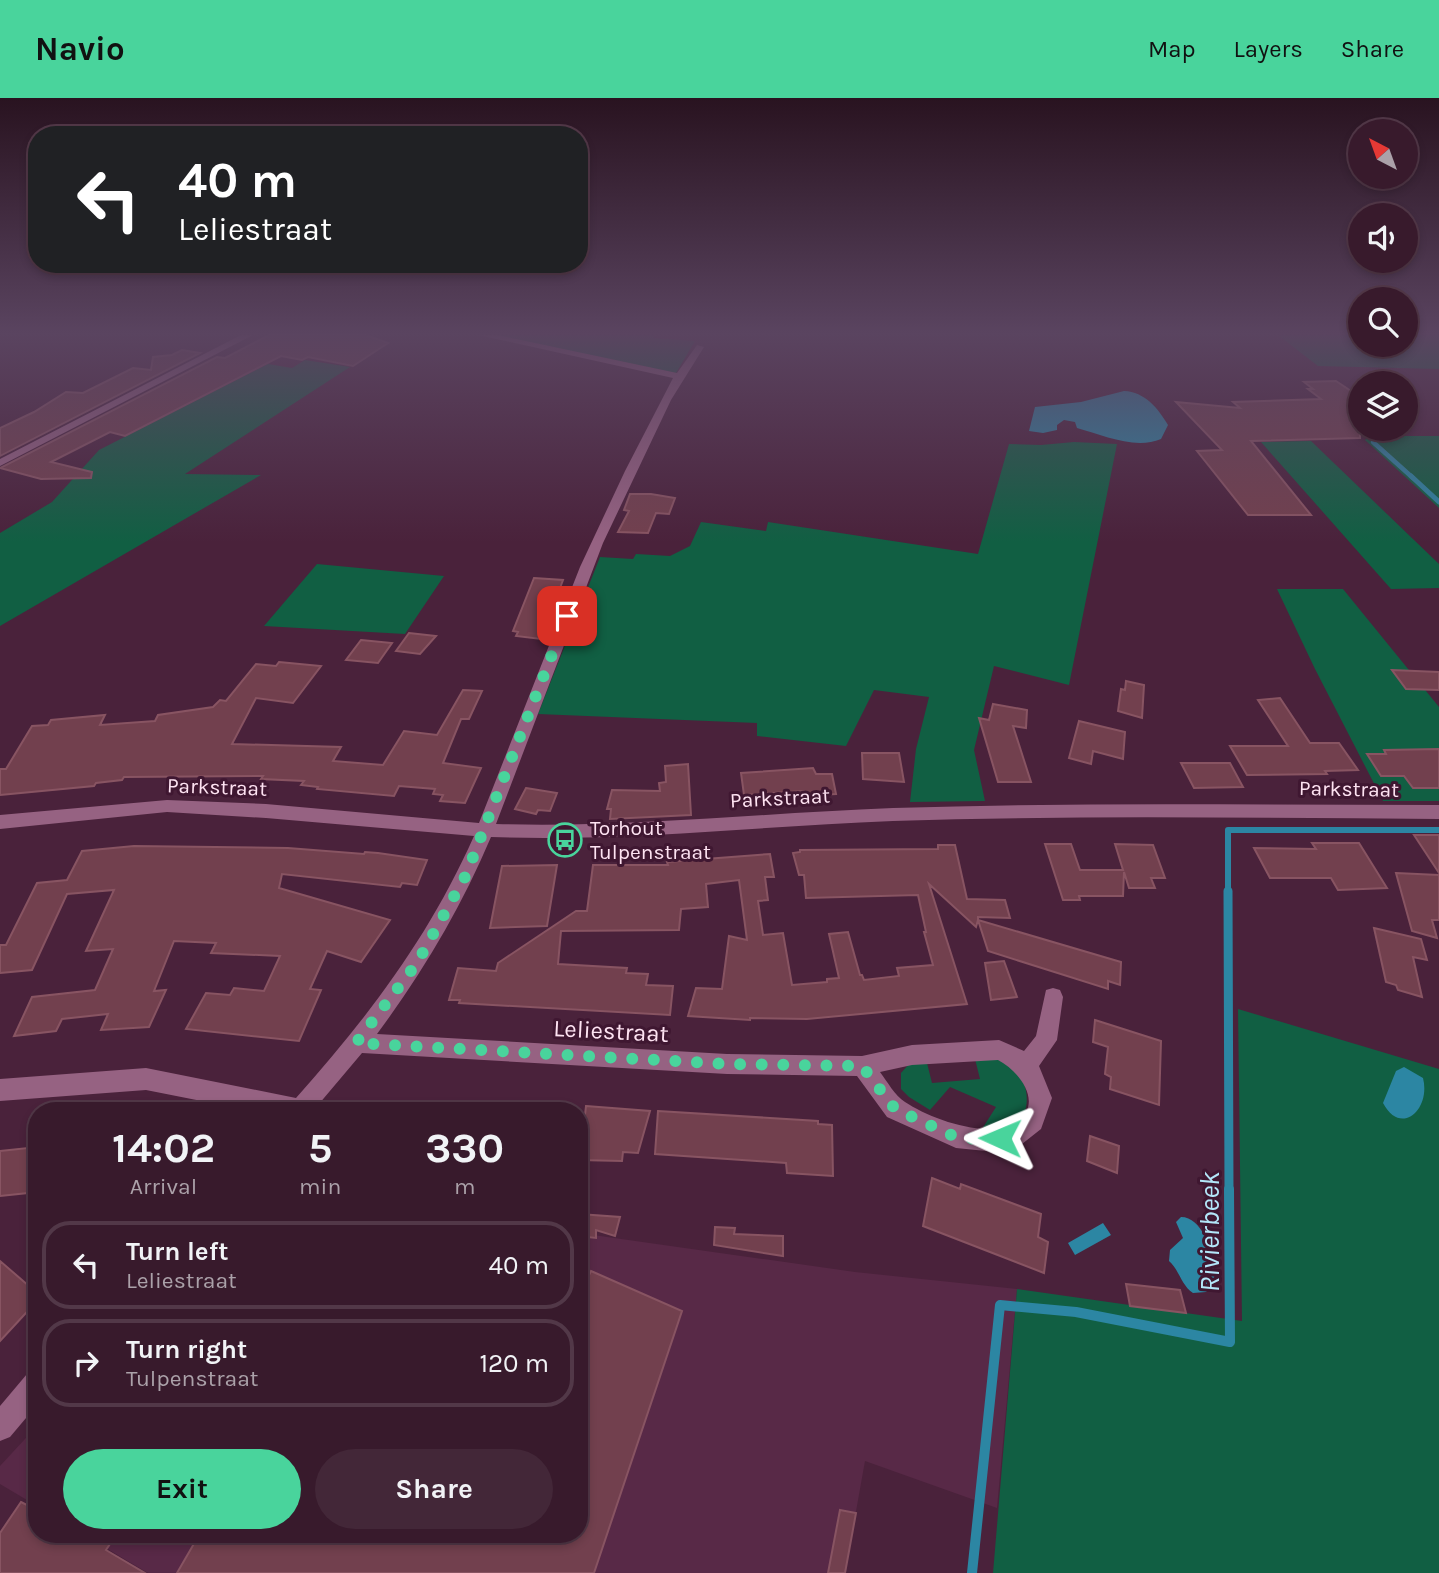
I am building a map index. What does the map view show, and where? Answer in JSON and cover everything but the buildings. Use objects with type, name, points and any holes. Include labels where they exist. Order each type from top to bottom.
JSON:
[{"type":"street","points":[[0,463],[115,404]]},
{"type":"street","points":[[307,1102],[417,963],[466,875],[586,569],[635,459],[664,404]]},
{"type":"street","name":"Parkstraat","points":[[0,822],[167,806],[566,834],[889,815],[1048,810],[1439,812]]},
{"type":"street","points":[[862,1066],[895,1109],[956,1137],[986,1140],[1014,1136],[1032,1121],[1041,1098],[1033,1076],[1025,1067],[1046,1040],[1053,997]]},
{"type":"street","name":"Leliestraat","points":[[356,1043],[727,1064],[862,1066],[912,1055],[999,1050],[1018,1059],[1025,1067]]},
{"type":"street","points":[[0,1090],[146,1079],[260,1102]]},
{"type":"street","points":[[0,1427],[28,1394]]},
{"type":"shaded area","points":[[588,1234],[855,1272],[1017,1289],[997,1508],[865,1461],[845,1573],[148,1573],[97,1543],[588,1543]]},
{"type":"shaded area","points":[[28,1436],[28,1501],[0,1484],[0,1466]]},
{"type":"green space","points":[[190,404],[293,404],[185,474],[261,475],[0,626],[0,533],[52,502],[99,450]]},
{"type":"green space","points":[[1418,436],[1439,436],[1439,508],[1366,441],[1418,441]]},
{"type":"green space","points":[[1311,441],[1439,564],[1439,588],[1391,589],[1261,442]]},
{"type":"green space","points":[[1009,444],[1117,444],[1069,685],[994,666],[974,750],[985,801],[910,802],[916,749],[929,697],[874,690],[846,746],[757,736],[757,723],[538,714],[600,557],[633,559],[636,554],[670,556],[690,546],[701,522],[766,531],[768,522],[978,554]]},
{"type":"green space","points":[[317,564],[444,576],[405,634],[264,626]]},
{"type":"green space","points":[[1277,589],[1343,589],[1439,707],[1439,801],[1383,801]]},
{"type":"green space","points":[[1238,1009],[1439,1069],[1439,1573],[993,1573],[1017,1289],[1242,1321]]},
{"type":"green space","points":[[975,1059],[1003,1061],[1013,1066],[1020,1075],[1025,1085],[1026,1108],[1015,1126],[1002,1130],[982,1129],[996,1107],[950,1087],[930,1110],[901,1089],[901,1073],[909,1064],[927,1063],[932,1083],[980,1079]]},
{"type":"water","points":[[1064,404],[1152,404],[1168,425],[1161,439],[1141,443],[1077,428],[1075,422],[1064,420],[1057,425],[1057,430],[1043,433],[1029,431],[1035,407]]},
{"type":"water","points":[[1404,1067],[1423,1078],[1423,1100],[1413,1115],[1398,1118],[1390,1113],[1383,1103],[1396,1071]]},
{"type":"water","points":[[1181,1217],[1190,1219],[1197,1225],[1208,1243],[1214,1284],[1206,1292],[1193,1293],[1189,1290],[1169,1261],[1170,1250],[1183,1238],[1176,1222]]},
{"type":"water","points":[[1103,1223],[1111,1235],[1075,1255],[1068,1243]]},
{"type":"waterway","name":"Rivierbeek","points":[[1373,442],[1413,478]]},
{"type":"waterway","name":"Rivierbeek","points":[[1411,476],[1439,502]]},
{"type":"waterway","name":"Rivierbeek","points":[[1228,891],[1228,830],[1439,830]]},
{"type":"waterway","name":"Rivierbeek","points":[[1228,891],[1229,1191]]},
{"type":"waterway","name":"Rivierbeek","points":[[972,1573],[1000,1305],[1076,1312],[1230,1342],[1229,1189]]},
{"type":"place","name":"Torhout Tulpenstraat","points":[[565,840]]},
{"type":"route","points":[[567,616],[466,875],[417,963],[356,1043],[727,1064],[862,1066],[895,1109],[956,1137],[986,1140],[1000,1138]]}]
